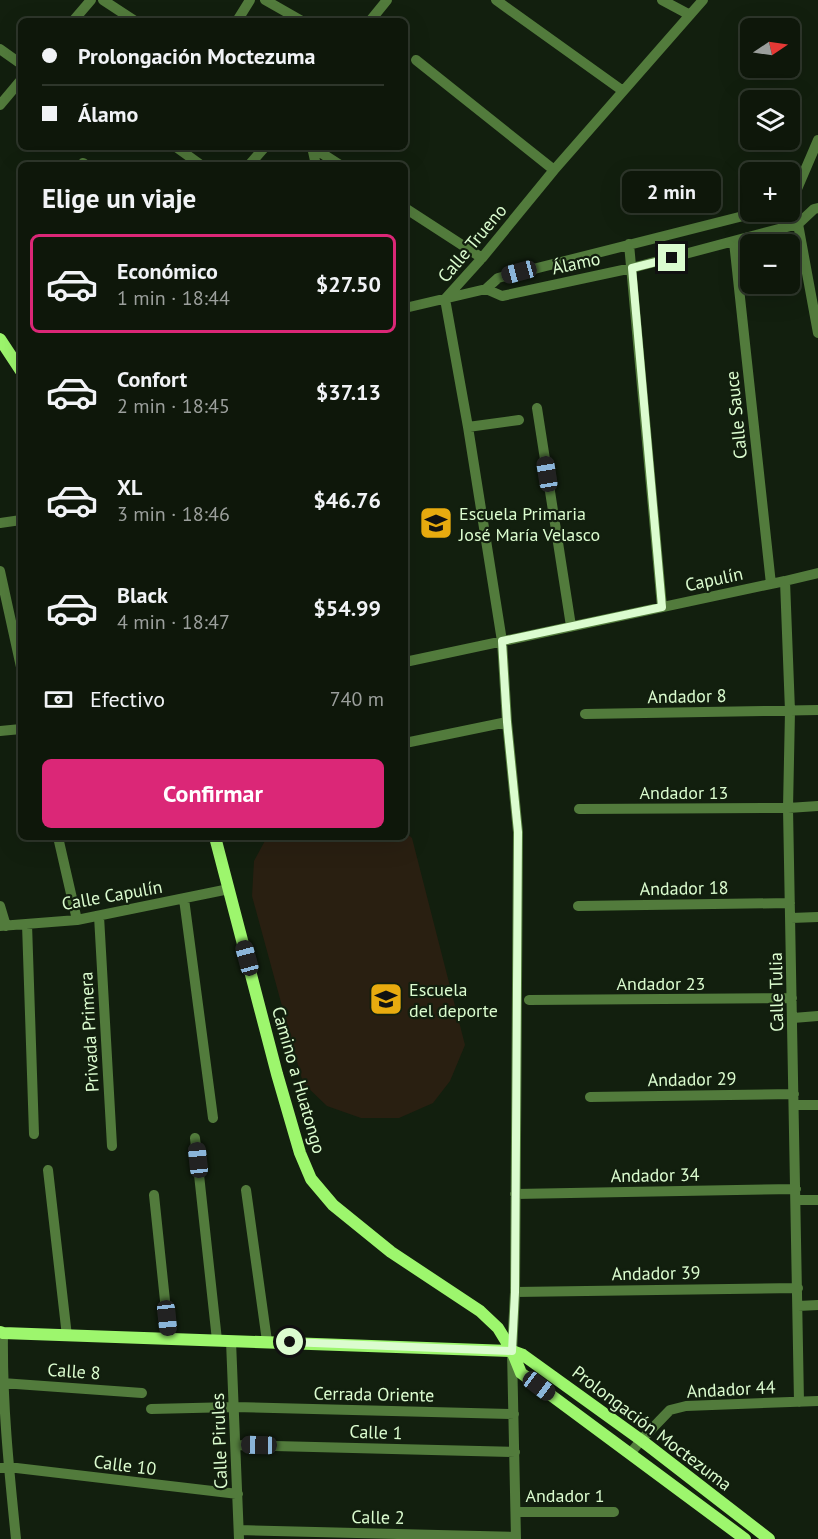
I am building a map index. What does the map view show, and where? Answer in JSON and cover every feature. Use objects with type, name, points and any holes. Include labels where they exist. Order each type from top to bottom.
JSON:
[{"type":"main road","points":[[0,339],[18,366]]},
{"type":"main road","name":"Camino a Huatongo","points":[[216,840],[277,1074],[300,1153],[311,1179],[333,1205],[391,1252],[480,1311],[498,1328],[512,1351]]},
{"type":"main road","name":"Prolongación Moctezuma","points":[[2,1333],[512,1351],[523,1355],[640,1440],[769,1539]]},
{"type":"main road","name":"Prolongación Moctezuma","points":[[512,1351],[521,1373],[745,1539]]},
{"type":"street","points":[[76,18],[91,0]]},
{"type":"street","points":[[103,0],[130,18]]},
{"type":"street","points":[[239,18],[250,0]]},
{"type":"street","points":[[265,0],[297,18]]},
{"type":"street","points":[[372,18],[387,0]]},
{"type":"street","points":[[662,0],[690,15]]},
{"type":"street","name":"Calle Trueno","points":[[516,1538],[512,1351],[515,1292],[518,832],[502,641],[445,299],[703,0]]},
{"type":"street","points":[[499,1],[623,91]]},
{"type":"street","points":[[0,49],[18,62]]},
{"type":"street","points":[[416,60],[554,170]]},
{"type":"street","points":[[0,105],[18,84]]},
{"type":"street","points":[[800,181],[818,140]]},
{"type":"street","points":[[180,150],[197,162]]},
{"type":"street","points":[[252,162],[262,150]]},
{"type":"street","points":[[317,150],[335,162]]},
{"type":"street","points":[[800,206],[816,208]]},
{"type":"street","name":"Álamo","points":[[408,307],[486,289],[502,296],[632,268],[798,224],[816,208]]},
{"type":"street","points":[[408,210],[482,258]]},
{"type":"street","points":[[486,289],[498,278],[740,217]]},
{"type":"street","points":[[798,224],[818,333]]},
{"type":"street","name":"Calle Sauce","points":[[734,242],[771,584]]},
{"type":"street","points":[[630,244],[662,607]]},
{"type":"street","points":[[537,408],[571,626]]},
{"type":"street","points":[[468,427],[519,420]]},
{"type":"street","points":[[0,523],[18,520]]},
{"type":"street","points":[[0,571],[18,653]]},
{"type":"street","name":"Capulín","points":[[408,661],[818,573]]},
{"type":"street","name":"Calle Tulia","points":[[785,581],[790,711],[790,903],[800,1402]]},
{"type":"street","name":"Andador 8","points":[[585,714],[818,710]]},
{"type":"street","points":[[408,741],[507,722]]},
{"type":"street","points":[[0,731],[18,729]]},
{"type":"street","name":"Andador 13","points":[[579,809],[818,806]]},
{"type":"street","points":[[59,840],[77,920]]},
{"type":"street","name":"Calle Capulín","points":[[3,926],[77,920],[229,889]]},
{"type":"street","points":[[183,899],[213,1118]]},
{"type":"street","name":"Andador 18","points":[[578,906],[790,903]]},
{"type":"street","points":[[0,906],[3,926]]},
{"type":"street","name":"Privada Primera","points":[[99,916],[112,1146]]},
{"type":"street","points":[[791,918],[818,917]]},
{"type":"street","points":[[27,924],[34,1134]]},
{"type":"street","name":"Andador 23","points":[[530,1000],[792,998]]},
{"type":"street","points":[[793,1018],[818,1016]]},
{"type":"street","name":"Andador 29","points":[[590,1097],[794,1100],[818,1105]]},
{"type":"street","points":[[195,1138],[217,1340]]},
{"type":"street","points":[[48,1170],[67,1336]]},
{"type":"street","points":[[246,1190],[267,1341]]},
{"type":"street","name":"Andador 34","points":[[515,1194],[796,1194],[818,1200]]},
{"type":"street","points":[[154,1195],[169,1339]]},
{"type":"street","name":"Andador 39","points":[[515,1292],[798,1288]]},
{"type":"street","points":[[798,1306],[818,1305]]},
{"type":"street","points":[[2,1333],[4,1468],[16,1539],[10,1539]]},
{"type":"street","name":"Calle Pirules","points":[[231,1341],[239,1534]]},
{"type":"street","name":"Calle 8","points":[[2,1383],[142,1393]]},
{"type":"street","name":"Andador 44","points":[[630,1454],[640,1440],[670,1410],[686,1406],[818,1401]]},
{"type":"street","name":"Cerrada Oriente","points":[[152,1408],[234,1407],[513,1414]]},
{"type":"street","name":"Calle 1","points":[[236,1445],[514,1452]]},
{"type":"street","name":"Calle 10","points":[[4,1468],[238,1494]]},
{"type":"street","name":"Andador 1","points":[[516,1512],[614,1512]]},
{"type":"street","name":"Calle 2","points":[[239,1534],[516,1538]]},
{"type":"shaded area","points":[[408,835],[412,838],[465,1045],[450,1081],[433,1103],[399,1118],[361,1118],[327,1106],[303,1083],[252,896],[254,861],[265,840],[408,840]]},
{"type":"place","name":"Escuela Primaria José María Velasco","points":[[436,523]]},
{"type":"place","name":"Escuela del deporte","points":[[386,999]]},
{"type":"route","points":[[290,1342],[512,1351],[515,1292],[518,832],[502,641],[662,607],[632,268],[672,258]]}]
